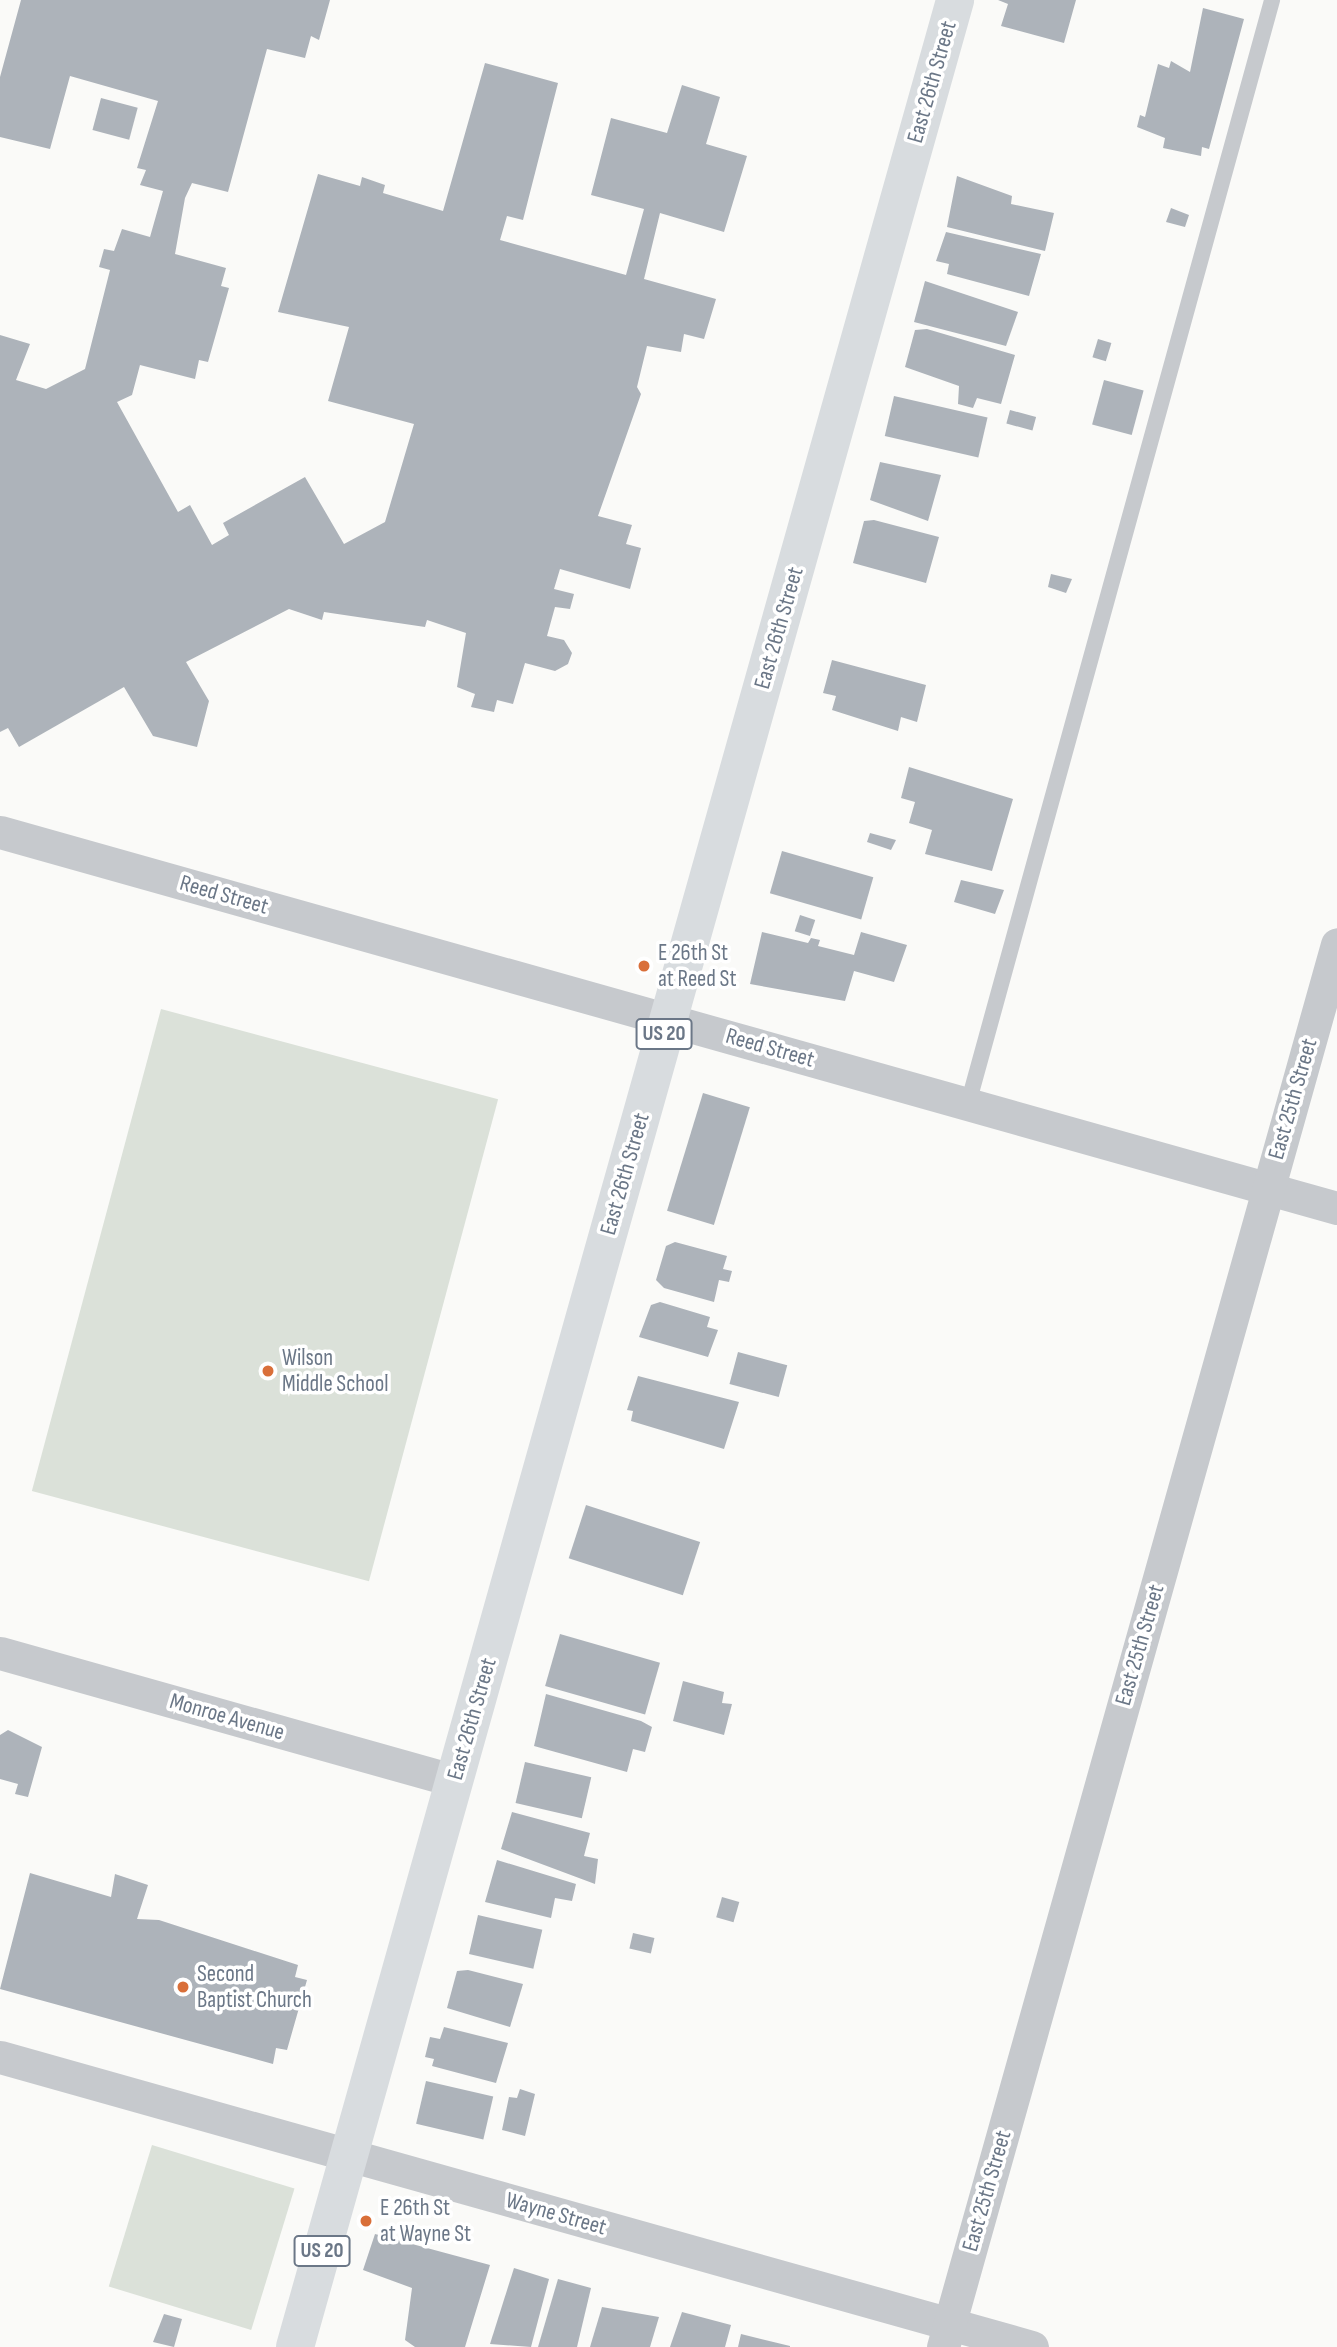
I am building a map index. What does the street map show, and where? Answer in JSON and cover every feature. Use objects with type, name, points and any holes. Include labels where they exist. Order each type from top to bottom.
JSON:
[{"type":"main road","name":"East 26th Street","points":[[295,2347],[955,0]]},
{"type":"street","name":"Reed Street","points":[[0,832],[1337,1208]]},
{"type":"street","name":"East 25th Street","points":[[946,2336],[1337,944]]},
{"type":"street","name":"Monroe Avenue","points":[[0,1653],[454,1781]]},
{"type":"street","name":"Wayne Street","points":[[0,2057],[349,2155],[946,2336],[1032,2347]]},
{"type":"lane","points":[[968,1104],[1272,0]]},
{"type":"shaded area","points":[[161,1009],[498,1099],[369,1581],[32,1491]]},
{"type":"shaded area","points":[[152,2145],[294,2189],[251,2330],[109,2287]]},
{"type":"building","points":[[21,0],[330,0],[319,40],[311,36],[305,58],[267,49],[228,192],[192,183],[185,198],[175,254],[226,268],[221,286],[229,288],[208,362],[199,360],[195,379],[140,365],[132,395],[117,402],[178,512],[190,505],[212,545],[229,535],[223,523],[305,477],[344,544],[385,522],[414,424],[328,401],[349,327],[278,312],[318,174],[360,186],[362,177],[385,185],[383,193],[443,211],[485,63],[558,83],[523,220],[507,216],[500,240],[626,275],[644,209],[591,195],[611,118],[667,133],[682,85],[720,97],[706,144],[747,156],[724,232],[660,213],[644,279],[716,299],[704,339],[684,334],[681,352],[647,346],[637,387],[641,394],[598,516],[632,525],[626,544],[641,548],[630,589],[560,569],[554,589],[574,594],[570,609],[555,607],[547,636],[564,640],[572,653],[568,664],[555,671],[525,663],[513,704],[497,700],[494,712],[471,707],[475,694],[457,687],[466,633],[427,620],[425,627],[324,612],[322,620],[289,609],[186,662],[209,701],[197,747],[153,736],[124,687],[19,747],[8,728],[0,732],[0,335],[30,344],[16,380],[46,389],[85,369],[110,270],[99,267],[104,249],[114,251],[122,229],[150,237],[163,191],[140,185],[146,170],[137,168],[158,101],[70,76],[50,149],[0,137],[0,77]]},
{"type":"building","points":[[998,0],[1076,0],[1064,43],[1001,26],[1008,4]]},
{"type":"building","points":[[1203,8],[1244,19],[1209,149],[1202,147],[1201,156],[1163,148],[1165,138],[1137,127],[1140,115],[1145,117],[1158,64],[1169,68],[1171,61],[1190,72]]},
{"type":"building","points":[[101,98],[138,108],[129,140],[92,130]]},
{"type":"building","points":[[957,176],[1012,196],[1011,204],[1054,213],[1045,251],[947,227]]},
{"type":"building","points":[[1171,208],[1189,215],[1185,227],[1166,222]]},
{"type":"building","points":[[946,232],[1041,254],[1029,296],[947,274],[949,264],[936,261]]},
{"type":"building","points":[[925,281],[1018,312],[1006,346],[914,322]]},
{"type":"building","points":[[927,329],[1015,355],[1001,404],[977,398],[973,408],[958,404],[959,386],[905,367],[915,330]]},
{"type":"building","points":[[1098,339],[1111,343],[1106,361],[1092,357]]},
{"type":"building","points":[[1104,380],[1144,391],[1132,435],[1092,424]]},
{"type":"building","points":[[894,396],[988,418],[978,458],[885,436]]},
{"type":"building","points":[[1010,410],[1036,417],[1032,431],[1006,424]]},
{"type":"building","points":[[880,462],[941,475],[928,521],[870,500]]},
{"type":"building","points":[[874,520],[939,537],[926,583],[853,563],[864,521]]},
{"type":"building","points":[[1051,574],[1072,579],[1066,593],[1048,587]]},
{"type":"building","points":[[832,660],[926,685],[917,722],[901,717],[898,731],[832,710],[836,696],[823,693]]},
{"type":"building","points":[[909,767],[1013,799],[992,871],[925,854],[932,830],[909,823],[915,802],[901,798]]},
{"type":"building","points":[[870,833],[896,840],[891,850],[867,842]]},
{"type":"building","points":[[782,851],[873,877],[861,919],[770,893]]},
{"type":"building","points":[[961,880],[1004,890],[995,914],[954,902]]},
{"type":"building","points":[[800,915],[815,920],[810,936],[795,931]]},
{"type":"building","points":[[762,932],[808,943],[811,938],[820,940],[818,946],[854,955],[861,932],[907,945],[894,982],[854,971],[845,1001],[750,984]]},
{"type":"building","points":[[703,1093],[750,1107],[714,1225],[667,1211]]},
{"type":"building","points":[[675,1242],[727,1256],[723,1269],[732,1271],[729,1282],[719,1280],[714,1302],[664,1288],[656,1280],[666,1246]]},
{"type":"building","points":[[660,1302],[710,1317],[707,1327],[718,1330],[708,1357],[639,1337],[651,1305]]},
{"type":"building","points":[[738,1352],[787,1365],[779,1397],[729,1384]]},
{"type":"building","points":[[638,1376],[739,1402],[724,1449],[631,1421],[633,1411],[627,1410]]},
{"type":"building","points":[[586,1505],[700,1542],[683,1595],[569,1558]]},
{"type":"building","points":[[560,1634],[660,1663],[645,1715],[545,1686]]},
{"type":"building","points":[[683,1681],[724,1692],[722,1703],[732,1704],[724,1735],[673,1721]]},
{"type":"building","points":[[546,1694],[641,1721],[652,1727],[645,1752],[633,1749],[627,1772],[534,1746]]},
{"type":"building","points":[[8,1730],[42,1747],[28,1797],[15,1794],[18,1784],[0,1779],[0,1735]]},
{"type":"building","points":[[525,1762],[591,1777],[582,1818],[516,1803]]},
{"type":"building","points":[[512,1812],[590,1833],[584,1856],[598,1859],[595,1884],[501,1849]]},
{"type":"building","points":[[497,1860],[576,1884],[572,1901],[555,1898],[551,1918],[485,1902]]},
{"type":"building","points":[[30,1873],[111,1897],[115,1874],[148,1885],[137,1919],[159,1920],[298,1965],[295,1977],[307,1980],[287,2050],[276,2048],[273,2064],[0,1989]]},
{"type":"building","points":[[722,1897],[739,1902],[734,1922],[716,1917]]},
{"type":"building","points":[[478,1915],[542,1930],[533,1969],[469,1954]]},
{"type":"building","points":[[633,1933],[654,1938],[651,1954],[629,1949]]},
{"type":"building","points":[[468,1970],[523,1984],[510,2027],[447,2008],[457,1971]]},
{"type":"building","points":[[444,2027],[508,2043],[496,2083],[432,2066],[434,2059],[425,2057],[430,2037],[440,2039]]},
{"type":"building","points":[[426,2081],[493,2097],[483,2139],[416,2124]]},
{"type":"building","points":[[520,2089],[535,2094],[525,2136],[502,2130],[509,2097],[517,2098]]},
{"type":"building","points":[[375,2234],[490,2265],[465,2347],[415,2347],[405,2340],[412,2288],[363,2270]]},
{"type":"building","points":[[514,2268],[549,2279],[531,2347],[490,2344]]},
{"type":"building","points":[[558,2279],[591,2288],[577,2347],[538,2347]]},
{"type":"building","points":[[602,2307],[659,2317],[650,2347],[590,2347]]},
{"type":"building","points":[[682,2312],[731,2325],[725,2347],[670,2347]]},
{"type":"building","points":[[164,2314],[182,2319],[174,2347],[153,2342]]},
{"type":"building","points":[[741,2334],[790,2346],[790,2347],[738,2347]]},
{"type":"place","name":"E 26th St at Reed St","points":[[644,966]]},
{"type":"place","name":"Wilson Middle School","points":[[268,1371]]},
{"type":"place","name":"Second Baptist Church","points":[[183,1987]]},
{"type":"place","name":"E 26th St at Wayne St","points":[[366,2221]]}]
